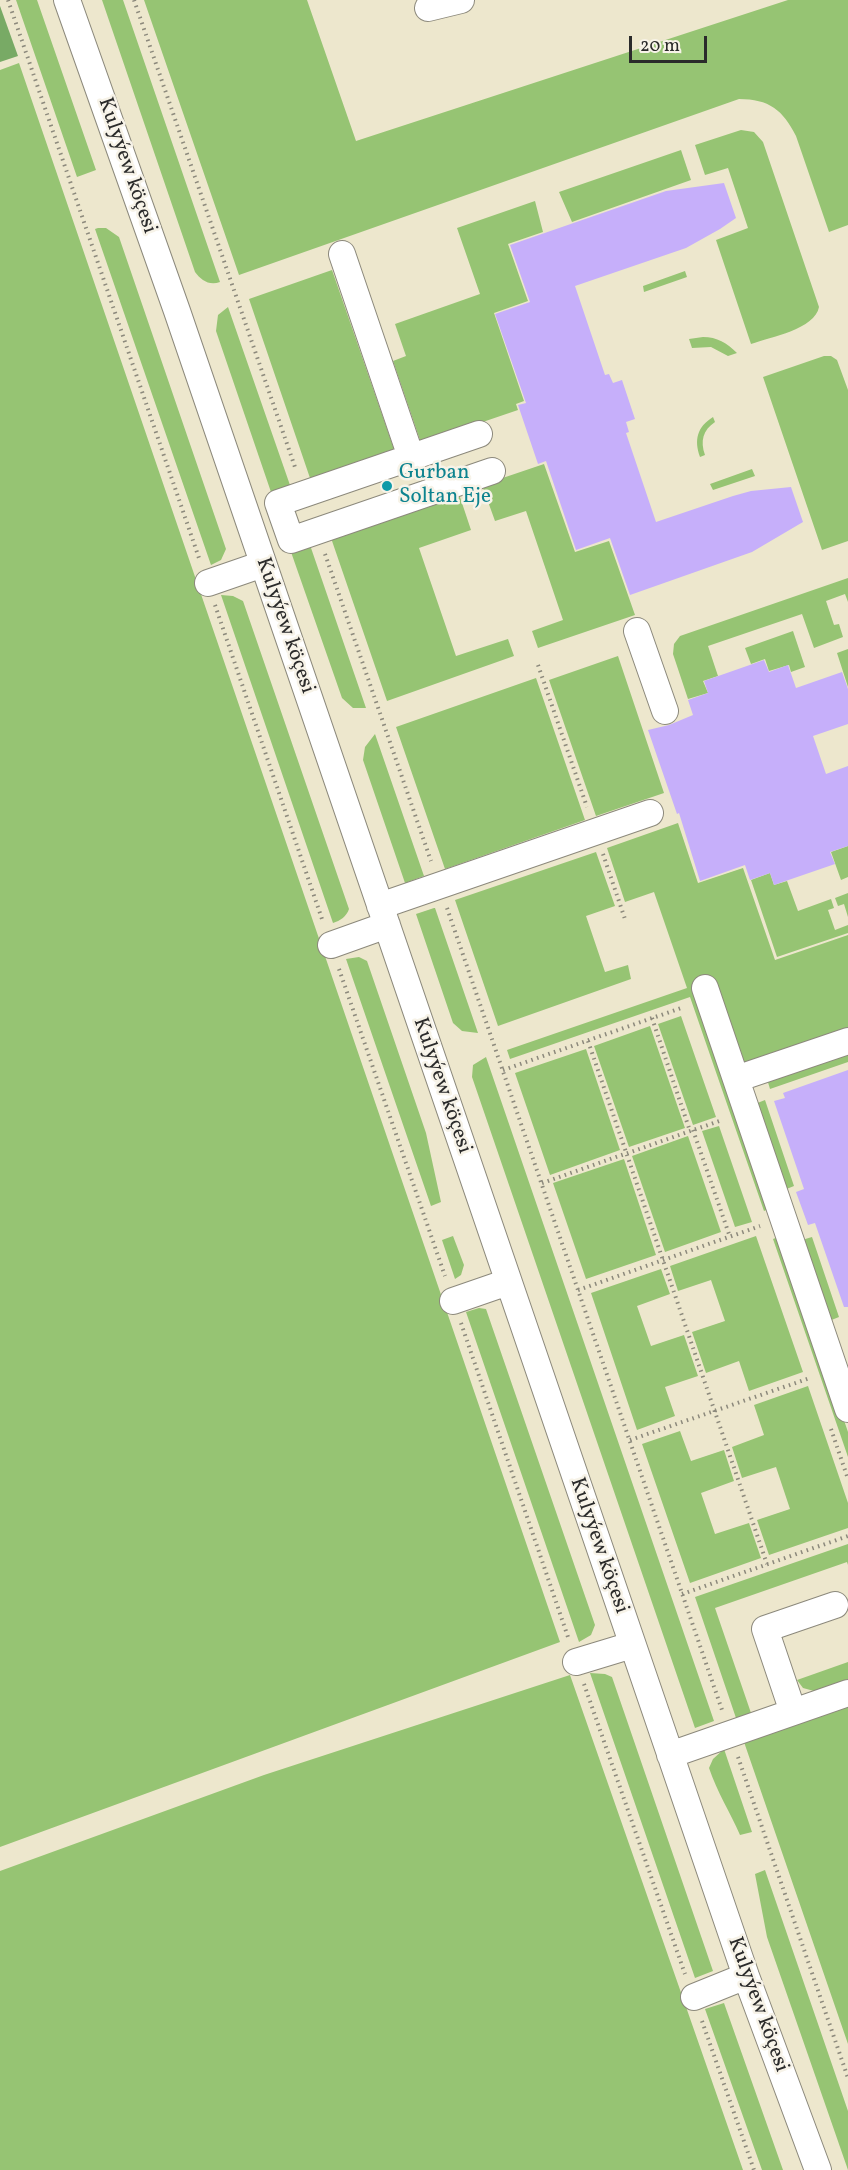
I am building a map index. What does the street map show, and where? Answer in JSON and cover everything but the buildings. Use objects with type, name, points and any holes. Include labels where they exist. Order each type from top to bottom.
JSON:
[{"type":"street","name":"Kulyýew köçesi","points":[[67,0],[253,533],[746,1976],[818,2170]]},
{"type":"street","points":[[428,8],[461,0]]},
{"type":"street","points":[[342,254],[411,457]]},
{"type":"street","points":[[479,434],[278,503],[284,522],[291,540],[492,471]]},
{"type":"street","points":[[253,533],[284,522]]},
{"type":"street","points":[[208,583],[263,564]]},
{"type":"street","points":[[637,631],[665,711]]},
{"type":"street","points":[[331,945],[383,916],[650,813]]},
{"type":"street","points":[[705,988],[832,1371],[848,1409]]},
{"type":"street","points":[[736,1079],[848,1041]]},
{"type":"street","points":[[453,1301],[508,1282]]},
{"type":"street","points":[[794,1712],[765,1629],[835,1605]]},
{"type":"street","points":[[576,1662],[632,1645]]},
{"type":"street","points":[[670,1755],[848,1694]]},
{"type":"street","points":[[694,1997],[746,1976]]},
{"type":"path","points":[[8,0],[576,1662],[753,2170]]},
{"type":"path","points":[[134,0],[297,474]]},
{"type":"path","points":[[324,552],[431,862]]},
{"type":"path","points":[[538,665],[587,808]]},
{"type":"path","points":[[601,850],[626,922]]},
{"type":"path","points":[[445,904],[725,1720]]},
{"type":"path","points":[[503,1070],[686,1006]]},
{"type":"path","points":[[652,1018],[730,1237]]},
{"type":"path","points":[[588,1041],[767,1564]]},
{"type":"path","points":[[542,1182],[724,1119]]},
{"type":"path","points":[[578,1290],[761,1226]]},
{"type":"path","points":[[630,1440],[832,1371]]},
{"type":"path","points":[[682,1594],[848,1536]]},
{"type":"path","points":[[738,1757],[848,2078]]},
{"type":"green space","points":[[16,0],[37,0],[96,170],[77,177]]},
{"type":"green space","points":[[102,0],[123,0],[220,282],[206,282],[195,272]]},
{"type":"green space","points":[[144,0],[307,0],[356,141],[788,0],[848,0],[848,225],[829,232],[796,136],[786,119],[767,104],[739,99],[239,275]]},
{"type":"green space","points":[[0,6],[18,56],[0,62]]},
{"type":"green space","points":[[19,63],[560,1642],[0,1847],[0,70]]},
{"type":"green space","points":[[741,130],[754,132],[763,142],[819,307],[816,315],[801,327],[751,344],[716,240],[748,228],[728,168],[705,175],[695,145]]},
{"type":"green space","points":[[681,150],[691,180],[572,222],[559,192]]},
{"type":"green space","points":[[535,201],[543,232],[508,244],[528,301],[494,313],[524,401],[516,404],[518,410],[421,443],[393,361],[406,356],[395,324],[480,294],[457,228]]},
{"type":"green space","points":[[106,228],[119,237],[226,549],[221,560],[211,565],[95,229]]},
{"type":"green space","points":[[332,270],[395,452],[311,481],[249,299]]},
{"type":"green space","points":[[685,271],[687,277],[644,292],[643,286]]},
{"type":"green space","points":[[228,307],[291,488],[272,495],[216,331],[218,315]]},
{"type":"green space","points":[[703,337],[722,341],[737,353],[728,356],[711,347],[692,348],[689,339]]},
{"type":"green space","points":[[824,356],[831,356],[837,360],[848,390],[848,541],[822,550],[763,377]]},
{"type":"green space","points":[[713,417],[715,422],[704,436],[705,455],[700,457],[697,445],[698,434],[703,425]]},
{"type":"green space","points":[[544,464],[575,552],[609,541],[635,615],[538,648],[532,631],[563,620],[526,511],[495,521],[482,485]]},
{"type":"green space","points":[[752,469],[755,476],[713,490],[710,484]]},
{"type":"green space","points":[[459,494],[471,530],[419,548],[456,656],[508,639],[514,656],[387,701],[331,538]]},
{"type":"green space","points":[[310,545],[366,708],[353,708],[342,698],[291,552]]},
{"type":"green space","points":[[848,578],[848,602],[845,594],[826,601],[834,625],[839,624],[843,637],[814,648],[802,614],[708,646],[718,676],[703,681],[708,693],[688,699],[673,654],[674,644],[680,636]]},
{"type":"green space","points":[[221,595],[233,596],[243,601],[349,909],[341,920],[336,922],[333,923]]},
{"type":"green space","points":[[793,631],[805,667],[791,672],[789,665],[769,671],[765,659],[751,664],[745,648]]},
{"type":"green space","points":[[848,649],[848,687],[837,653]]},
{"type":"green space","points":[[618,656],[664,793],[596,816],[549,680]]},
{"type":"green space","points":[[536,678],[585,820],[445,869],[396,727]]},
{"type":"green space","points":[[375,734],[424,876],[405,883],[363,760],[365,747]]},
{"type":"green space","points":[[678,823],[698,883],[743,868],[775,960],[848,935],[848,1028],[743,1064],[771,1208],[764,1211],[690,997],[510,1059],[507,1050],[687,988],[654,892],[625,902],[607,848]]},
{"type":"green space","points":[[848,846],[848,877],[841,880],[831,852]]},
{"type":"green space","points":[[596,852],[615,906],[586,916],[605,972],[628,965],[631,979],[498,1026],[455,900]]},
{"type":"green space","points":[[770,873],[774,885],[787,881],[798,911],[831,899],[834,908],[828,910],[835,930],[848,925],[848,933],[777,957],[751,880]]},
{"type":"green space","points":[[848,893],[848,917],[844,904],[838,906],[835,898]]},
{"type":"green space","points":[[435,908],[478,1033],[462,1031],[453,1023],[416,914]]},
{"type":"green space","points":[[359,957],[367,961],[426,1133],[441,1202],[431,1206],[346,959]]},
{"type":"green space","points":[[681,1016],[716,1117],[693,1125],[658,1024]]},
{"type":"green space","points":[[650,1026],[685,1128],[629,1147],[594,1046]]},
{"type":"green space","points":[[586,1049],[620,1150],[550,1175],[515,1073]]},
{"type":"green space","points":[[848,1050],[848,1062],[770,1089],[767,1079]]},
{"type":"green space","points":[[486,1057],[714,1721],[695,1728],[472,1077],[473,1065]]},
{"type":"green space","points":[[765,1100],[794,1186],[784,1190],[755,1104]]},
{"type":"green space","points":[[719,1126],[752,1222],[735,1227],[702,1131]]},
{"type":"green space","points":[[688,1136],[721,1232],[665,1252],[632,1156]]},
{"type":"green space","points":[[624,1159],[656,1255],[586,1279],[553,1183]]},
{"type":"green space","points":[[453,1236],[464,1265],[461,1275],[455,1279],[442,1240]]},
{"type":"green space","points":[[756,1236],[803,1372],[749,1391],[739,1361],[706,1373],[692,1332],[725,1321],[711,1280],[678,1291],[670,1266]]},
{"type":"green space","points":[[781,1236],[848,1432],[848,1457],[773,1239]]},
{"type":"green space","points":[[812,1237],[839,1317],[829,1321],[802,1240]]},
{"type":"green space","points":[[661,1269],[670,1294],[637,1306],[651,1346],[684,1335],[698,1376],[665,1387],[675,1416],[637,1430],[591,1293]]},
{"type":"green space","points":[[479,1308],[486,1309],[595,1625],[591,1635],[579,1642],[466,1312]]},
{"type":"green space","points":[[808,1386],[848,1503],[848,1528],[769,1555],[757,1520],[790,1509],[776,1467],[742,1478],[732,1447],[764,1435],[754,1405]]},
{"type":"green space","points":[[680,1431],[691,1461],[724,1450],[734,1481],[701,1493],[715,1534],[749,1523],[761,1558],[690,1583],[642,1444]]},
{"type":"green space","points":[[848,1544],[848,1565],[847,1562],[715,1608],[751,1713],[736,1718],[695,1597]]},
{"type":"green space","points":[[848,1662],[848,1679],[814,1691],[803,1688],[797,1680]]},
{"type":"green space","points":[[590,1673],[612,1677],[713,1971],[695,1978]]},
{"type":"green space","points":[[570,1675],[743,2170],[0,2170],[0,1871],[264,1775]]},
{"type":"green space","points":[[848,1706],[848,2044],[744,1742]]},
{"type":"green space","points":[[724,1749],[752,1832],[740,1835],[709,1768],[713,1759]]},
{"type":"green space","points":[[765,1870],[848,2111],[848,2170],[767,1937],[755,1874]]},
{"type":"green space","points":[[724,2003],[783,2170],[762,2170],[705,2009]]},
{"type":"place","name":"Gurban Soltan Eje","points":[[387,486]]}]
